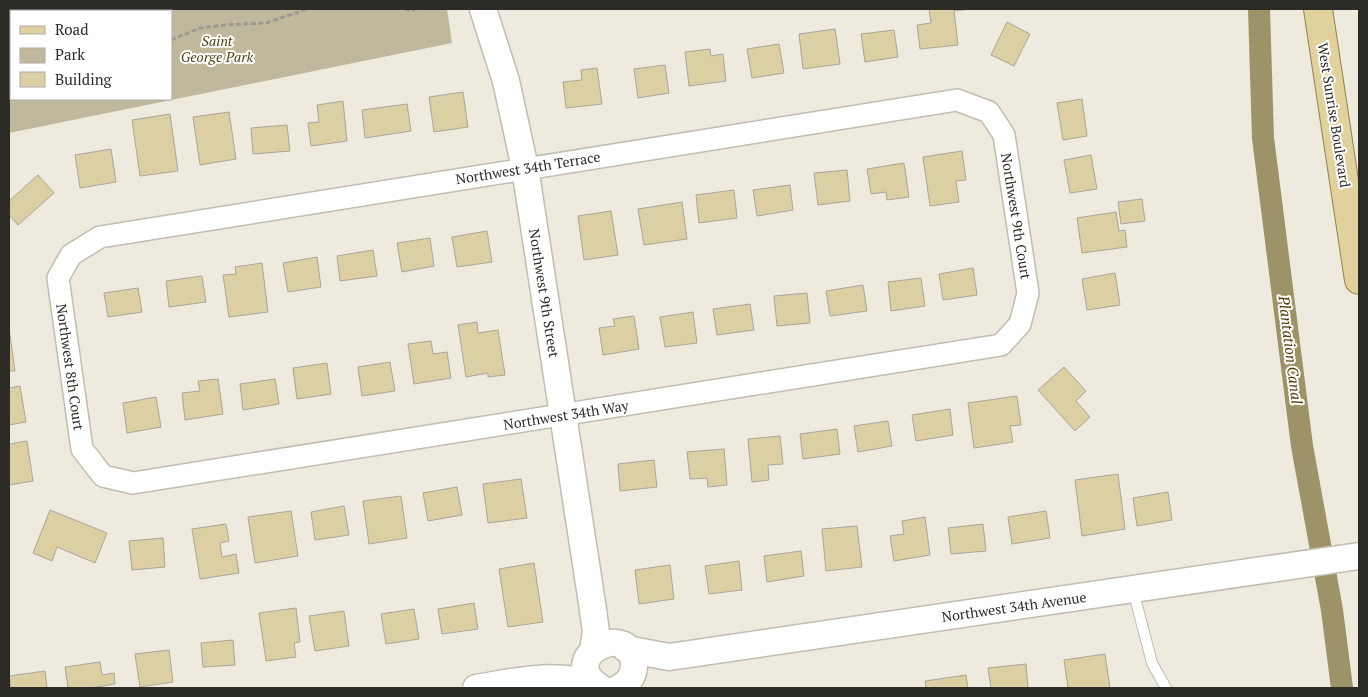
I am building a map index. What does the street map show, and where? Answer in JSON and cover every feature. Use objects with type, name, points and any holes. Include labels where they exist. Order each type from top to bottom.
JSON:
[{"type":"main road","name":"West Sunrise Boulevard","points":[[1318,9],[1359,280]]},
{"type":"street","name":"Northwest 9th Street","points":[[483,9],[506,82],[524,168],[596,632],[591,652]]},
{"type":"street","name":"Northwest 34th Terrace","points":[[71,255],[100,236],[957,100],[989,112]]},
{"type":"street","name":"Northwest 9th Court","points":[[989,112],[1004,135],[1028,293],[1020,324]]},
{"type":"street","name":"Northwest 8th Court","points":[[71,255],[58,278],[82,450],[103,476]]},
{"type":"street","name":"Northwest 34th Way","points":[[103,476],[133,482],[563,416],[1001,345],[1020,324]]},
{"type":"street","name":"Northwest 34th Avenue","points":[[613,685],[669,657],[1359,556]]},
{"type":"street","name":"Northwest 9th Street","points":[[588,582],[608,628],[623,647]]},
{"type":"street","points":[[547,677],[605,643],[623,647],[634,662],[613,685]]},
{"type":"street","name":"Northwest 34th Avenue","points":[[623,647],[669,657]]},
{"type":"street","points":[[591,652],[587,670],[613,685]]},
{"type":"street","points":[[476,688],[547,677],[613,685]]},
{"type":"lane","points":[[1133,590],[1152,663],[1166,688]]},
{"type":"path","points":[[172,40],[200,28],[266,23],[306,9]]},
{"type":"path","points":[[404,9],[412,11],[416,9]]},
{"type":"green space","name":"Saint George Park","points":[[9,9],[447,9],[452,43],[172,100],[172,10],[10,10],[10,100],[171,100],[9,133]]},
{"type":"building","points":[[929,9],[972,9],[954,11],[958,45],[920,49],[917,25],[931,23]]},
{"type":"building","points":[[1007,22],[1030,34],[1014,66],[991,55]]},
{"type":"building","points":[[835,29],[840,64],[803,69],[799,34]]},
{"type":"building","points":[[894,30],[898,57],[865,62],[861,34]]},
{"type":"building","points":[[779,44],[784,73],[752,78],[747,49]]},
{"type":"building","points":[[710,49],[711,56],[723,54],[726,81],[689,86],[685,52]]},
{"type":"building","points":[[665,65],[669,93],[638,98],[634,69]]},
{"type":"building","points":[[597,68],[602,104],[566,108],[563,82],[582,80],[581,70]]},
{"type":"building","points":[[463,92],[468,127],[434,132],[429,97]]},
{"type":"building","points":[[1082,99],[1087,136],[1063,140],[1057,103]]},
{"type":"building","points":[[343,101],[347,141],[311,146],[308,123],[319,122],[317,105]]},
{"type":"building","points":[[407,104],[411,131],[365,138],[362,110]]},
{"type":"building","points":[[229,112],[236,159],[200,165],[193,117]]},
{"type":"building","points":[[170,114],[178,171],[140,176],[132,120]]},
{"type":"building","points":[[287,125],[290,151],[253,154],[251,128]]},
{"type":"building","points":[[111,149],[116,182],[80,188],[75,155]]},
{"type":"building","points":[[962,151],[966,180],[956,181],[959,202],[930,206],[923,157]]},
{"type":"building","points":[[1091,155],[1097,189],[1070,193],[1064,160]]},
{"type":"building","points":[[904,163],[909,197],[887,200],[886,192],[871,194],[867,169]]},
{"type":"building","points":[[847,170],[850,201],[818,205],[814,173]]},
{"type":"building","points":[[38,175],[54,193],[18,225],[9,215],[9,201]]},
{"type":"building","points":[[790,185],[793,210],[757,216],[753,190]]},
{"type":"building","points":[[734,190],[737,218],[699,223],[696,195]]},
{"type":"building","points":[[1142,199],[1145,221],[1121,224],[1118,202]]},
{"type":"building","points":[[682,202],[687,239],[644,245],[638,209]]},
{"type":"building","points":[[611,211],[618,255],[584,260],[578,216]]},
{"type":"building","points":[[1116,212],[1119,231],[1125,230],[1127,247],[1082,253],[1077,218]]},
{"type":"building","points":[[487,231],[492,262],[457,267],[452,237]]},
{"type":"building","points":[[430,238],[434,266],[402,272],[397,243]]},
{"type":"building","points":[[373,250],[377,276],[340,281],[337,256]]},
{"type":"building","points":[[317,257],[321,287],[288,292],[283,263]]},
{"type":"building","points":[[262,263],[268,312],[229,317],[223,275],[236,274],[235,267]]},
{"type":"building","points":[[973,268],[977,295],[943,300],[939,274]]},
{"type":"building","points":[[1115,273],[1120,305],[1087,310],[1082,279]]},
{"type":"building","points":[[202,276],[206,302],[169,307],[166,281]]},
{"type":"building","points":[[921,278],[925,306],[891,311],[888,282]]},
{"type":"building","points":[[863,285],[867,311],[830,316],[826,291]]},
{"type":"building","points":[[138,288],[142,312],[108,317],[104,293]]},
{"type":"building","points":[[807,293],[810,323],[777,326],[774,296]]},
{"type":"building","points":[[750,304],[754,330],[717,335],[713,309]]},
{"type":"building","points":[[693,312],[697,343],[665,347],[660,317]]},
{"type":"building","points":[[634,316],[639,349],[603,355],[599,328],[615,326],[613,319]]},
{"type":"building","points":[[477,322],[478,333],[498,330],[505,375],[488,377],[488,373],[466,377],[458,325]]},
{"type":"building","points":[[9,328],[15,371],[9,371]]},
{"type":"building","points":[[431,341],[433,354],[447,352],[451,378],[414,384],[408,344]]},
{"type":"building","points":[[390,362],[395,391],[362,396],[358,367]]},
{"type":"building","points":[[327,363],[331,394],[297,399],[293,368]]},
{"type":"building","points":[[1064,367],[1086,391],[1076,401],[1090,417],[1075,431],[1038,390]]},
{"type":"building","points":[[218,379],[223,414],[185,420],[182,393],[200,391],[198,381]]},
{"type":"building","points":[[275,379],[279,404],[243,410],[240,384]]},
{"type":"building","points":[[20,386],[26,422],[9,425],[9,388]]},
{"type":"building","points":[[1017,396],[1021,425],[1010,426],[1013,442],[974,448],[968,403]]},
{"type":"building","points":[[156,397],[161,427],[127,433],[123,403]]},
{"type":"building","points":[[950,409],[953,435],[916,441],[912,415]]},
{"type":"building","points":[[888,421],[892,446],[858,452],[854,426]]},
{"type":"building","points":[[837,429],[840,454],[803,459],[800,434]]},
{"type":"building","points":[[780,436],[783,464],[768,465],[769,480],[752,482],[748,439]]},
{"type":"building","points":[[27,441],[33,481],[9,485],[9,444]]},
{"type":"building","points":[[724,449],[727,485],[708,487],[707,478],[690,479],[687,452]]},
{"type":"building","points":[[654,460],[657,487],[620,491],[618,464]]},
{"type":"building","points":[[1118,474],[1125,529],[1082,536],[1075,480]]},
{"type":"building","points":[[521,479],[527,518],[488,523],[483,484]]},
{"type":"building","points":[[457,487],[462,515],[428,521],[423,493]]},
{"type":"building","points":[[1168,492],[1172,520],[1137,526],[1133,498]]},
{"type":"building","points":[[401,496],[407,538],[369,544],[363,501]]},
{"type":"building","points":[[344,506],[349,535],[315,540],[311,512]]},
{"type":"building","points":[[50,510],[107,533],[95,563],[57,547],[52,561],[33,553]]},
{"type":"building","points":[[291,511],[298,556],[255,563],[248,517]]},
{"type":"building","points":[[1046,511],[1050,538],[1012,544],[1008,517]]},
{"type":"building","points":[[925,517],[930,555],[894,561],[890,536],[904,534],[902,521]]},
{"type":"building","points":[[226,524],[229,541],[220,543],[222,557],[236,554],[239,573],[200,579],[192,529]]},
{"type":"building","points":[[983,524],[986,551],[951,554],[948,528]]},
{"type":"building","points":[[857,526],[862,567],[826,571],[822,529]]},
{"type":"building","points":[[163,538],[165,567],[132,570],[129,541]]},
{"type":"building","points":[[801,551],[804,576],[767,582],[764,556]]},
{"type":"building","points":[[739,561],[742,590],[709,594],[705,566]]},
{"type":"building","points":[[534,563],[543,622],[508,627],[499,569]]},
{"type":"building","points":[[670,565],[674,599],[639,604],[635,570]]},
{"type":"building","points":[[474,603],[478,629],[442,634],[438,609]]},
{"type":"building","points":[[296,608],[300,642],[294,643],[296,657],[266,661],[259,613]]},
{"type":"building","points":[[414,609],[419,639],[386,644],[381,614]]},
{"type":"building","points":[[344,611],[349,646],[315,651],[309,616]]},
{"type":"building","points":[[233,640],[235,665],[203,667],[201,643]]},
{"type":"building","points":[[169,650],[173,682],[140,687],[135,654]]},
{"type":"building","points":[[1105,654],[1110,688],[1068,688],[1064,660]]},
{"type":"building","points":[[100,662],[102,675],[114,673],[115,684],[91,688],[68,688],[65,667]]},
{"type":"building","points":[[1026,664],[1028,688],[991,688],[988,668]]},
{"type":"building","points":[[45,671],[47,688],[11,688],[9,676]]},
{"type":"building","points":[[966,675],[968,688],[926,688],[925,681]]},
{"type":"waterway","name":"Plantation Canal","points":[[1259,9],[1263,138],[1302,446],[1332,610],[1342,688]]}]
